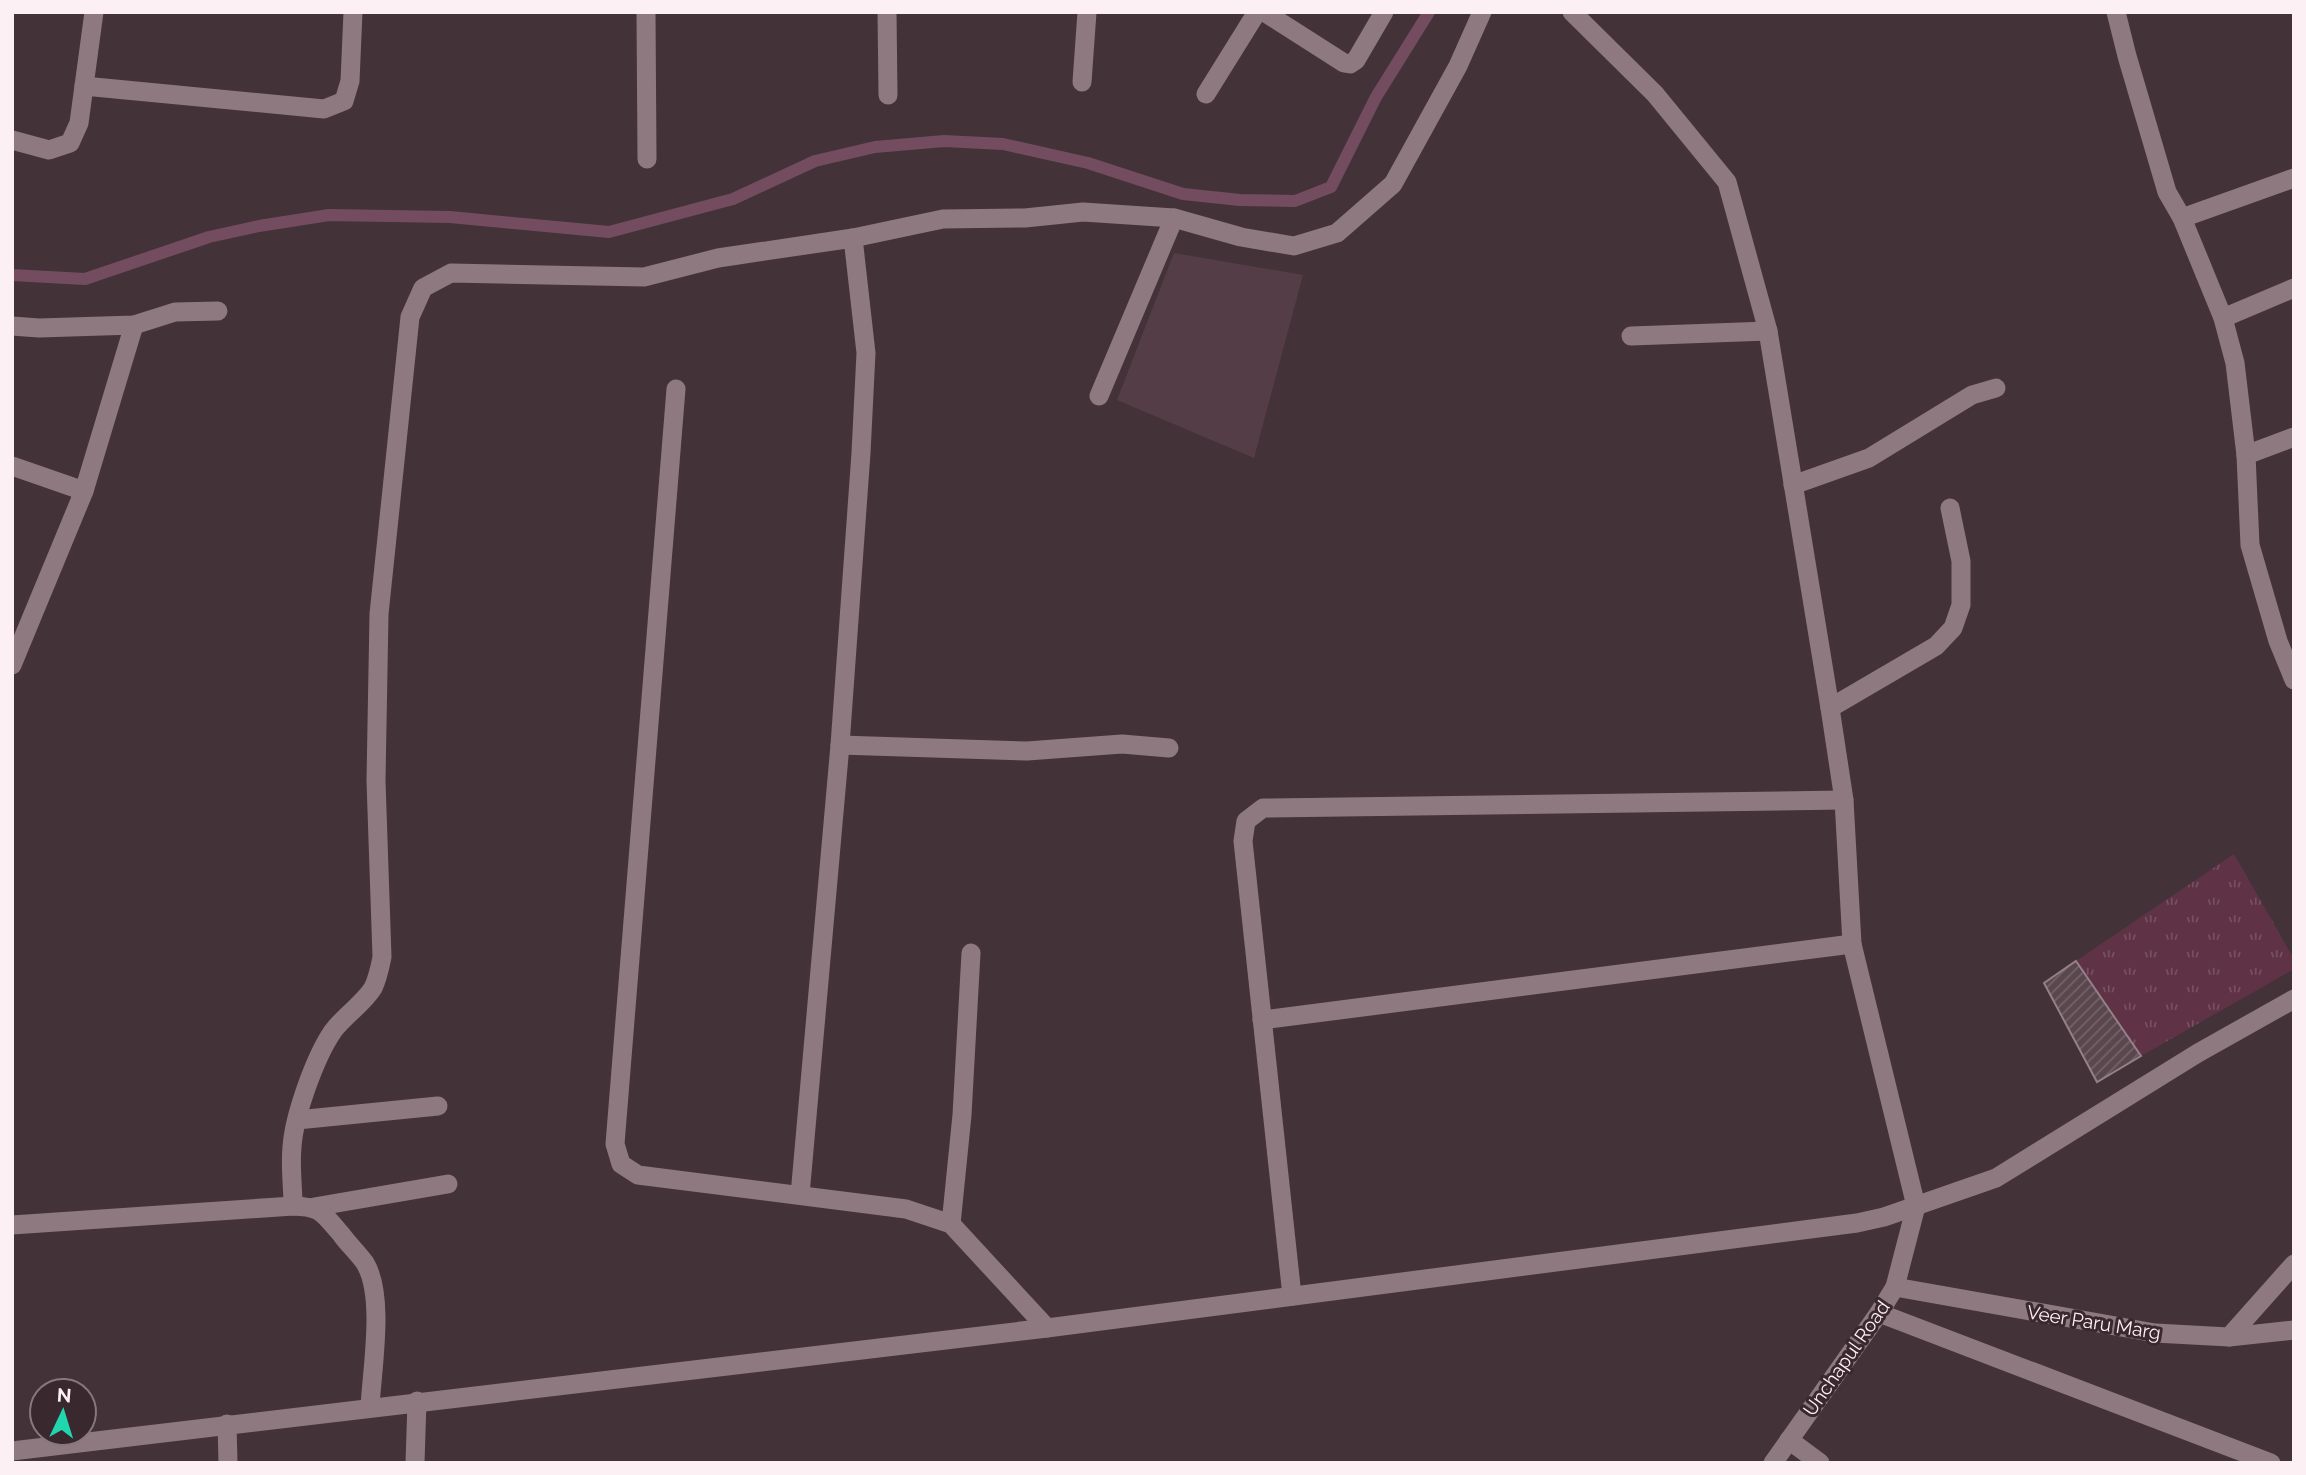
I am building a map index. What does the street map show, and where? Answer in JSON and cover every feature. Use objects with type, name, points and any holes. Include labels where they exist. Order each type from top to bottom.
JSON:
[{"type":"street","points":[[12,140],[49,150],[70,143],[79,122],[94,12]]},
{"type":"street","points":[[84,86],[324,109],[344,101],[350,81],[353,12]]},
{"type":"street","points":[[646,12],[648,159]]},
{"type":"street","points":[[887,12],[888,95]]},
{"type":"street","points":[[1082,82],[1087,12]]},
{"type":"street","points":[[1206,94],[1257,12]]},
{"type":"street","points":[[1264,12],[1344,64],[1356,60],[1384,12]]},
{"type":"street","points":[[293,1206],[292,1147],[297,1120],[324,1048],[334,1030],[372,988],[382,957],[376,781],[379,614],[410,317],[423,288],[450,273],[644,277],[718,258],[853,238],[943,219],[1025,218],[1083,212],[1174,218],[1241,237],[1294,246],[1337,233],[1393,184],[1458,66],[1482,12]]},
{"type":"street","points":[[1572,12],[1655,94],[1727,182],[1768,331],[1830,708],[1844,800],[1852,944],[1916,1206]]},
{"type":"street","points":[[2116,12],[2167,192],[2182,218],[2223,318],[2235,363],[2246,455],[2250,545],[2278,641],[2294,680]]},
{"type":"street","points":[[2182,218],[2294,178]]},
{"type":"street","points":[[1098,396],[1174,218]]},
{"type":"street","points":[[800,1195],[840,745],[861,453],[866,353],[853,238]]},
{"type":"street","points":[[2223,318],[2294,288]]},
{"type":"street","points":[[12,326],[39,328],[134,325],[175,313],[218,311]]},
{"type":"street","points":[[12,665],[84,491],[134,325]]},
{"type":"street","points":[[1631,336],[1768,331]]},
{"type":"street","points":[[1793,485],[1869,458],[1972,395],[1996,388]]},
{"type":"street","points":[[676,389],[615,1144],[621,1164],[638,1175],[906,1209],[951,1224],[1047,1328]]},
{"type":"street","points":[[2246,455],[2294,437]]},
{"type":"street","points":[[12,466],[84,491]]},
{"type":"street","points":[[1830,708],[1936,646],[1953,628],[1961,605],[1961,561],[1950,508]]},
{"type":"street","points":[[840,745],[1027,751],[1122,744],[1169,748]]},
{"type":"street","points":[[1292,1296],[1242,841],[1246,821],[1263,808],[1844,800]]},
{"type":"street","points":[[1262,1020],[1852,944]]},
{"type":"street","points":[[951,1224],[962,1115],[971,953]]},
{"type":"street","points":[[12,1451],[1047,1328],[1857,1223],[1884,1217],[1996,1178],[2198,1053],[2294,999]]},
{"type":"street","points":[[297,1120],[438,1106]]},
{"type":"street","points":[[12,1225],[293,1206],[314,1207],[447,1184]]},
{"type":"street","name":"Unchapul Road","points":[[1773,1463],[1880,1313],[1895,1287],[1916,1206]]},
{"type":"street","points":[[314,1207],[324,1215],[365,1264],[373,1284],[376,1308],[370,1407]]},
{"type":"street","points":[[2229,1337],[2294,1264]]},
{"type":"street","name":"Veer Paru Marg","points":[[1895,1287],[2155,1333],[2229,1337],[2294,1330]]},
{"type":"street","points":[[1880,1313],[2271,1463]]},
{"type":"street","points":[[415,1463],[417,1401]]},
{"type":"street","points":[[227,1424],[229,1463]]},
{"type":"street","points":[[1789,1440],[1821,1463]]},
{"type":"shaded area","points":[[1174,253],[1303,275],[1254,458],[1117,400]]},
{"type":"green space","points":[[2234,854],[2294,959],[2294,969],[2141,1056],[2076,961]]},
{"type":"building","points":[[2076,961],[2141,1056],[2097,1082],[2044,983]]},
{"type":"waterway","points":[[12,275],[85,279],[209,237],[329,215],[450,217],[609,232],[733,199],[815,161],[875,147],[944,141],[1003,144],[1088,163],[1183,194],[1240,200],[1295,201],[1331,187],[1376,97],[1429,12]]}]
